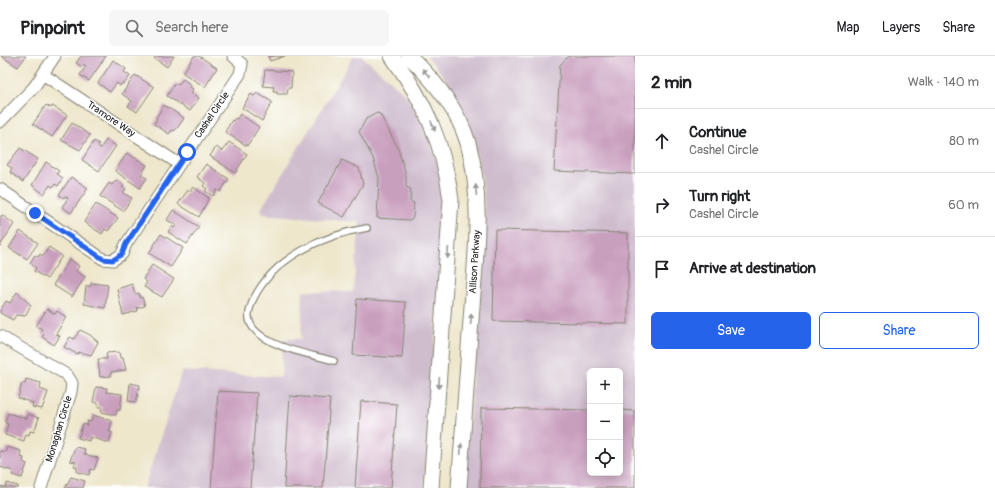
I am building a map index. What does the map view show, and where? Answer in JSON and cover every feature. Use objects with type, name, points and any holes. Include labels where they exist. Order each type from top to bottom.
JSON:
[{"type":"street","points":[[0,122],[14,109],[44,75],[55,56]]},
{"type":"street","name":"Cashel Circle","points":[[0,189],[103,259],[113,260],[122,254],[126,244],[240,74],[242,64],[233,56]]},
{"type":"street","points":[[392,56],[426,109],[443,153],[448,172],[451,200],[431,488]]},
{"type":"street","name":"Allison Parkway","points":[[409,56],[428,74],[452,106],[468,142],[475,174],[478,210],[459,488]]},
{"type":"street","name":"Tramore Way","points":[[44,75],[179,164]]},
{"type":"street","name":"Monaghan Circle","points":[[0,336],[67,376],[72,383],[71,392],[41,488]]},
{"type":"lane","points":[[334,361],[281,345],[266,338],[253,328],[248,319],[248,312],[264,281],[284,262],[333,236],[346,231],[367,228]]},
{"type":"shaded area","points":[[354,56],[362,56],[403,92],[425,123],[446,189],[424,488],[144,488],[182,371],[281,377],[283,339],[301,339],[303,291],[353,292],[360,222],[261,214],[261,209]]},
{"type":"shaded area","points":[[427,56],[635,56],[635,488],[464,488],[485,217],[482,178],[469,125],[455,94]]},
{"type":"building","points":[[1,56],[26,56],[18,67]]},
{"type":"building","points":[[81,56],[106,56],[89,81],[80,75],[86,66],[84,64],[82,67],[76,63]]},
{"type":"building","points":[[156,56],[174,56],[167,67],[154,58]]},
{"type":"building","points":[[194,56],[199,56],[217,68],[205,87],[183,73]]},
{"type":"building","points":[[268,56],[285,56],[270,61]]},
{"type":"building","points":[[569,56],[635,56],[635,174],[554,171],[560,65]]},
{"type":"building","points":[[113,60],[126,69],[124,72],[130,76],[124,84],[122,83],[120,86],[117,83],[110,92],[98,83]]},
{"type":"building","points":[[265,70],[292,72],[291,88],[288,88],[287,94],[277,94],[277,91],[273,91],[274,87],[263,86]]},
{"type":"building","points":[[135,75],[154,87],[137,112],[128,106],[132,101],[122,94]]},
{"type":"building","points":[[183,79],[191,85],[190,87],[193,89],[191,93],[199,98],[190,111],[167,96],[175,83],[178,85]]},
{"type":"building","points":[[257,93],[272,102],[262,121],[242,108],[251,94],[254,96]]},
{"type":"building","points":[[46,105],[51,108],[52,106],[67,115],[52,137],[33,124]]},
{"type":"building","points":[[164,105],[184,118],[178,127],[174,131],[172,130],[169,134],[154,124]]},
{"type":"building","points":[[377,113],[380,114],[398,148],[406,175],[406,187],[411,189],[410,201],[414,203],[413,217],[410,220],[377,218],[379,178],[373,158],[359,132],[366,119]]},
{"type":"building","points":[[240,114],[259,127],[247,146],[225,132],[232,120],[233,121],[235,118],[237,119]]},
{"type":"building","points":[[72,123],[90,135],[80,150],[61,140]]},
{"type":"building","points":[[106,140],[116,146],[99,171],[82,160],[94,141],[99,144],[98,147],[100,149]]},
{"type":"building","points":[[229,142],[247,154],[235,173],[210,156],[216,147],[222,151]]},
{"type":"building","points":[[20,148],[38,159],[23,182],[10,172],[12,168],[7,165]]},
{"type":"building","points":[[127,153],[147,165],[141,175],[147,178],[140,188],[115,171]]},
{"type":"building","points":[[342,160],[359,168],[363,184],[344,217],[318,203]]},
{"type":"building","points":[[46,162],[59,171],[57,174],[63,178],[58,186],[55,184],[53,187],[50,185],[44,194],[32,185]]},
{"type":"building","points":[[206,164],[229,179],[220,192],[217,190],[213,196],[205,191],[207,189],[203,186],[205,183],[197,177]]},
{"type":"building","points":[[71,177],[88,188],[71,213],[62,207],[68,198],[65,196],[64,198],[59,195]]},
{"type":"building","points":[[116,180],[124,185],[122,187],[126,189],[123,193],[132,198],[123,211],[100,196],[109,183],[112,185]]},
{"type":"building","points":[[193,187],[209,198],[199,217],[178,204],[188,190],[190,191]]},
{"type":"building","points":[[96,204],[118,218],[108,231],[105,229],[102,234],[84,222]]},
{"type":"building","points":[[173,210],[199,227],[187,244],[168,232],[172,226],[174,228],[176,225],[167,220]]},
{"type":"building","points":[[2,215],[14,224],[0,246],[0,218]]},
{"type":"building","points":[[495,230],[628,233],[628,324],[493,321]]},
{"type":"building","points":[[20,231],[38,243],[27,259],[9,248]]},
{"type":"building","points":[[161,234],[183,248],[171,267],[149,253]]},
{"type":"building","points":[[49,247],[62,256],[47,279],[34,271],[36,268],[30,263],[35,255],[38,257],[40,254],[43,256]]},
{"type":"building","points":[[70,259],[79,266],[76,271],[85,277],[72,297],[53,285]]},
{"type":"building","points":[[152,265],[174,279],[162,297],[144,287],[147,282],[143,279]]},
{"type":"building","points":[[91,283],[108,285],[105,308],[84,304],[86,286],[91,286]]},
{"type":"building","points":[[132,284],[135,294],[139,293],[145,306],[137,308],[138,311],[123,315],[117,289]]},
{"type":"building","points":[[17,292],[31,305],[25,316],[16,315],[13,320],[0,313],[0,311],[6,301],[10,303]]},
{"type":"building","points":[[357,299],[406,302],[402,358],[353,355]]},
{"type":"building","points":[[47,309],[55,314],[57,311],[66,317],[56,334],[60,336],[54,345],[42,337],[44,334],[40,332],[42,329],[36,326]]},
{"type":"building","points":[[80,330],[90,335],[98,342],[91,355],[79,352],[77,354],[64,347],[70,337],[74,339]]},
{"type":"building","points":[[119,352],[120,358],[123,358],[126,370],[111,372],[111,376],[100,377],[98,359],[107,359],[106,353]]},
{"type":"building","points":[[26,379],[41,383],[40,389],[48,392],[42,409],[32,407],[33,403],[18,398],[22,383],[25,384]]},
{"type":"building","points":[[130,383],[140,385],[136,402],[128,401]]},
{"type":"building","points":[[96,387],[107,388],[106,392],[122,394],[120,410],[117,410],[116,415],[101,412],[102,407],[98,407],[98,403],[93,402]]},
{"type":"building","points":[[218,391],[257,393],[250,488],[211,488]]},
{"type":"building","points":[[290,396],[330,399],[323,488],[284,488]]},
{"type":"building","points":[[361,401],[397,404],[391,488],[355,488]]},
{"type":"building","points":[[481,408],[587,410],[587,476],[623,476],[623,410],[635,411],[635,488],[480,488]]},
{"type":"building","points":[[8,413],[27,419],[28,414],[39,418],[34,432],[30,431],[29,435],[26,434],[24,441],[5,435],[8,424],[5,423]]},
{"type":"building","points":[[93,415],[112,421],[109,432],[112,432],[109,443],[90,437],[89,441],[78,438],[83,424],[87,425],[88,421],[91,422]]},
{"type":"building","points":[[7,447],[21,451],[20,457],[24,458],[23,462],[27,464],[22,478],[12,475],[13,471],[0,467],[0,451],[5,452]]},
{"type":"building","points":[[75,447],[85,449],[84,454],[98,458],[94,470],[91,469],[89,475],[77,472],[77,467],[74,466],[76,462],[70,461]]},
{"type":"building","points":[[71,477],[85,481],[83,488],[65,488]]},
{"type":"building","points":[[7,483],[18,486],[18,488],[0,488],[0,486],[6,487]]},
{"type":"route","points":[[35,213],[103,259],[113,260],[122,254],[126,244],[187,152]]}]
